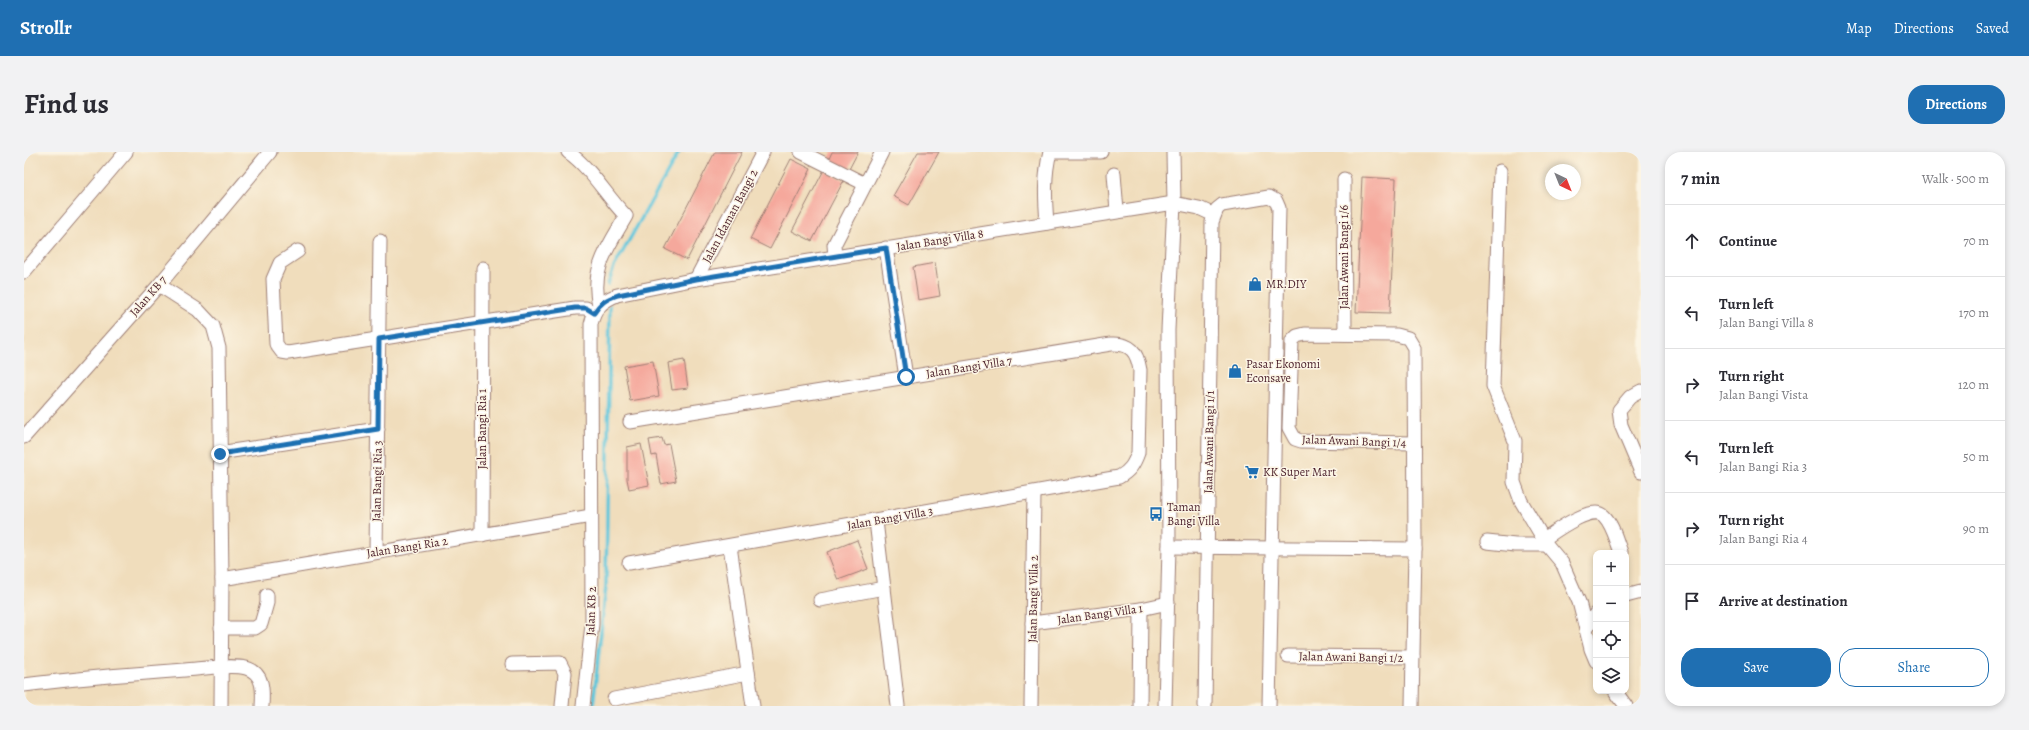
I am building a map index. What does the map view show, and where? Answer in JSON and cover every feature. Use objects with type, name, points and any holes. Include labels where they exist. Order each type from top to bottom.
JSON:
[{"type":"street","points":[[24,272],[126,152]]},
{"type":"street","name":"Jalan KB 7","points":[[24,438],[158,285],[270,152]]},
{"type":"street","name":"Jalan KB 2","points":[[568,152],[589,171],[613,203],[626,216],[601,261],[596,277],[596,309],[592,324],[592,624],[583,706]]},
{"type":"street","name":"Jalan Idaman Bangi 2","points":[[696,279],[763,152]]},
{"type":"street","points":[[801,152],[865,184]]},
{"type":"street","points":[[835,256],[834,245],[882,152]]},
{"type":"street","points":[[1047,223],[1044,194],[1045,173],[1050,152],[1101,152]]},
{"type":"street","points":[[1165,706],[1169,547],[1168,330],[1174,203],[1173,152]]},
{"type":"street","points":[[1500,171],[1493,386],[1514,441],[1514,482],[1521,500],[1546,542],[1562,563],[1579,602],[1595,658]]},
{"type":"street","points":[[1114,174],[1117,212]]},
{"type":"street","name":"Jalan Awani Bangi 1/6","points":[[1344,179],[1345,334]]},
{"type":"street","points":[[1174,203],[1199,208],[1214,215],[1217,209],[1222,205],[1269,197],[1276,201],[1279,208],[1269,706]]},
{"type":"street","name":"Jalan Bangi Villa 8","points":[[596,309],[607,299],[618,295],[696,279],[1174,203]]},
{"type":"street","name":"Jalan Awani Bangi 1/1","points":[[1205,706],[1214,215]]},
{"type":"street","name":"Jalan Bangi Ria 3","points":[[376,552],[380,241]]},
{"type":"street","points":[[886,248],[906,377]]},
{"type":"street","points":[[298,251],[280,263],[273,279],[276,344],[282,352],[288,354],[575,308],[596,309]]},
{"type":"street","name":"Jalan Bangi Ria 1","points":[[482,268],[482,535]]},
{"type":"street","points":[[158,285],[198,310],[213,326],[219,348],[222,580],[221,706]]},
{"type":"street","points":[[1345,334],[1397,335],[1408,338],[1414,348],[1413,443],[1415,549],[1412,706]]},
{"type":"street","name":"Jalan Awani Bangi 1/4","points":[[1345,334],[1297,336],[1292,341],[1290,346],[1289,428],[1296,439],[1301,441],[1413,443]]},
{"type":"street","name":"Jalan Bangi Villa 7","points":[[630,422],[1121,344],[1130,348],[1138,358],[1140,370],[1138,453]]},
{"type":"street","points":[[1641,392],[1630,397],[1619,410],[1621,425],[1641,472]]},
{"type":"street","points":[[220,454],[378,429]]},
{"type":"street","name":"Jalan Bangi Villa 3","points":[[629,563],[876,521],[1119,477],[1128,472],[1138,453]]},
{"type":"street","name":"Jalan Bangi Villa 2","points":[[1031,706],[1034,493]]},
{"type":"street","points":[[1487,542],[1515,546],[1546,542],[1563,526],[1594,512],[1602,514],[1609,522],[1619,550]]},
{"type":"street","name":"Jalan Bangi Ria 2","points":[[222,580],[376,552],[591,516]]},
{"type":"street","points":[[876,521],[898,706]]},
{"type":"street","points":[[730,546],[753,706]]},
{"type":"street","points":[[1169,547],[1207,546],[1415,549]]},
{"type":"street","points":[[820,600],[884,588]]},
{"type":"street","points":[[1629,595],[1641,592]]},
{"type":"street","points":[[221,628],[255,628],[261,624],[267,603],[267,594]]},
{"type":"street","points":[[1579,602],[1593,604]]},
{"type":"street","name":"Jalan Bangi Villa 1","points":[[1032,623],[1141,609],[1168,603]]},
{"type":"street","points":[[1140,706],[1141,609]]},
{"type":"street","points":[[1586,629],[1593,618]]},
{"type":"street","name":"Jalan Awani Bangi 1/2","points":[[1288,656],[1413,657]]},
{"type":"street","points":[[512,664],[560,663],[565,673],[562,706]]},
{"type":"street","points":[[24,685],[76,678],[221,667],[246,668],[261,680],[262,706]]},
{"type":"street","points":[[614,699],[748,673]]},
{"type":"street","points":[[1616,694],[1626,706]]},
{"type":"building","points":[[715,152],[742,152],[687,260],[665,249]]},
{"type":"building","points":[[832,152],[858,152],[848,171],[828,161]]},
{"type":"building","points":[[918,152],[939,152],[909,205],[893,196]]},
{"type":"building","points":[[791,159],[811,169],[770,249],[750,239]]},
{"type":"building","points":[[824,170],[844,180],[812,241],[792,231]]},
{"type":"building","points":[[1362,177],[1396,179],[1390,313],[1356,312]]},
{"type":"building","points":[[935,263],[940,296],[918,300],[913,267]]},
{"type":"building","points":[[684,360],[688,388],[672,390],[668,363]]},
{"type":"building","points":[[653,361],[659,396],[630,401],[624,366]]},
{"type":"building","points":[[662,438],[664,445],[669,444],[676,481],[661,484],[656,455],[652,456],[649,440]]},
{"type":"building","points":[[641,444],[649,485],[629,489],[627,479],[627,447]]},
{"type":"building","points":[[857,540],[868,569],[838,580],[827,552]]},
{"type":"waterway","points":[[608,284],[614,267],[679,152]]},
{"type":"waterway","points":[[593,706],[606,586],[610,306]]},
{"type":"place","name":"MR.DIY","points":[[1255,284]]},
{"type":"place","name":"Pasar Ekonomi Econsave","points":[[1235,371]]},
{"type":"place","name":"KK Super Mart","points":[[1252,472]]},
{"type":"place","name":"Taman Bangi Villa","points":[[1156,514]]},
{"type":"route","points":[[220,454],[378,429],[379,339],[575,308],[586,308],[594,313],[599,305],[607,299],[618,295],[696,279],[886,248],[906,377]]}]
